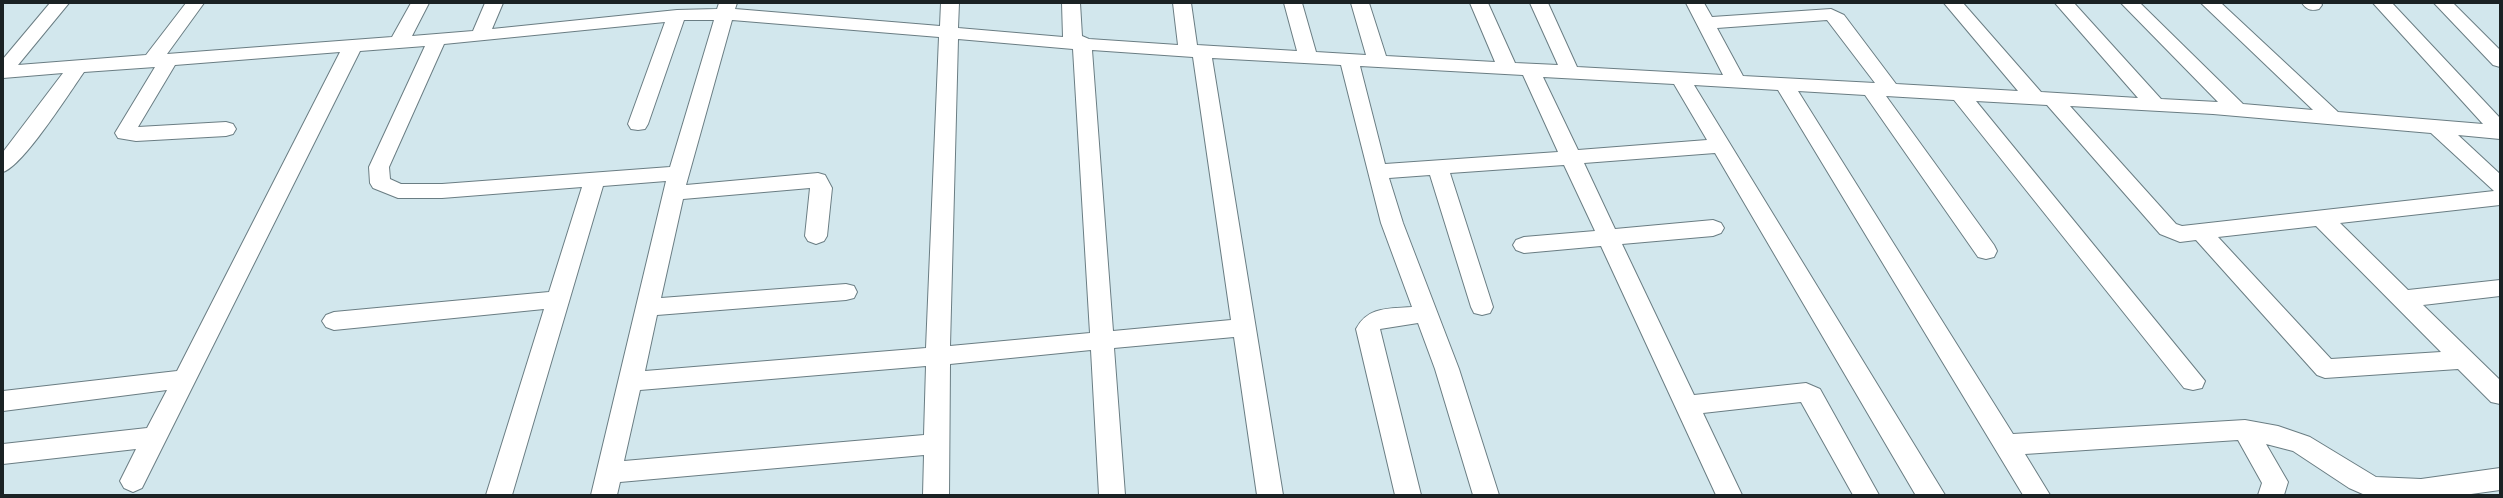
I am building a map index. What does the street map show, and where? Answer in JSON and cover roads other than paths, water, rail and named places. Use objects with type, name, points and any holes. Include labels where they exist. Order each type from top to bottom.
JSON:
[{"type":"street","points":[[3,72],[60,3]]},
{"type":"street","points":[[195,3],[160,61],[125,129],[125,133],[136,134],[226,129]]},
{"type":"street","points":[[399,42],[420,3]]},
{"type":"street","points":[[480,36],[494,3]]},
{"type":"street","points":[[936,495],[938,444],[938,356],[950,3]]},
{"type":"street","points":[[1071,3],[1077,42],[1103,341],[1112,495]]},
{"type":"street","points":[[1182,3],[1194,50],[1244,326],[1270,495]]},
{"type":"street","points":[[1294,3],[1308,57]]},
{"type":"street","points":[[1360,3],[1378,62]]},
{"type":"street","points":[[1478,3],[1508,70]]},
{"type":"street","points":[[1539,3],[1570,72]]},
{"type":"street","points":[[1695,3],[1737,82]]},
{"type":"street","points":[[1953,3],[2168,229],[2180,234],[2500,198]]},
{"type":"street","points":[[2064,3],[2156,105]]},
{"type":"street","points":[[2130,3],[2237,110]]},
{"type":"street","points":[[2210,3],[2334,118]]},
{"type":"street","points":[[2382,3],[2500,131]]},
{"type":"street","points":[[2443,3],[2497,54]]},
{"type":"street","points":[[3,72],[480,36],[727,9],[949,33],[1077,42],[1508,70],[1880,88],[2237,110],[2500,131]]},
{"type":"street","points":[[727,9],[676,183],[649,307],[606,484],[938,444]]},
{"type":"street","points":[[1706,23],[1831,14],[1838,19],[1880,88],[1986,251]]},
{"type":"street","points":[[638,124],[677,15]]},
{"type":"street","points":[[436,39],[379,167],[380,183],[398,191],[442,191],[595,179],[676,183],[818,180],[821,188],[816,236]]},
{"type":"street","points":[[133,480],[353,46]]},
{"type":"street","points":[[1349,60],[1377,172],[1392,223],[1447,369],[1486,495]]},
{"type":"street","points":[[3,165],[23,142],[78,67]]},
{"type":"street","points":[[1530,70],[1610,237],[1729,495]]},
{"type":"street","points":[[1680,78],[1924,486],[1932,495]]},
{"type":"street","points":[[1784,84],[2037,495]]},
{"type":"street","points":[[1960,94],[2193,381]]},
{"type":"street","points":[[2437,127],[2500,186]]},
{"type":"street","points":[[1377,172],[1721,146]]},
{"type":"street","points":[[1438,168],[1482,307]]},
{"type":"street","points":[[499,495],[595,179]]},
{"type":"street","points":[[2320,218],[2500,394]]},
{"type":"street","points":[[1524,245],[1713,228]]},
{"type":"street","points":[[2201,232],[2325,369],[2465,359]]},
{"type":"street","points":[[2405,300],[2500,288]]},
{"type":"street","points":[[649,307],[846,292]]},
{"type":"street","points":[[334,321],[559,299]]},
{"type":"street","points":[[1408,495],[1368,329],[1371,323],[1380,319],[1427,314]]},
{"type":"street","points":[[631,381],[938,356],[1244,326]]},
{"type":"street","points":[[3,401],[184,379]]},
{"type":"street","points":[[1687,405],[1806,392],[1811,396],[1866,495]]},
{"type":"street","points":[[2006,446],[2245,430],[2281,436],[2308,447],[2350,475],[2376,488],[2400,491],[2500,479]]},
{"type":"street","points":[[2245,430],[2275,482],[2271,495]]},
{"type":"street","points":[[3,454],[156,436]]}]
